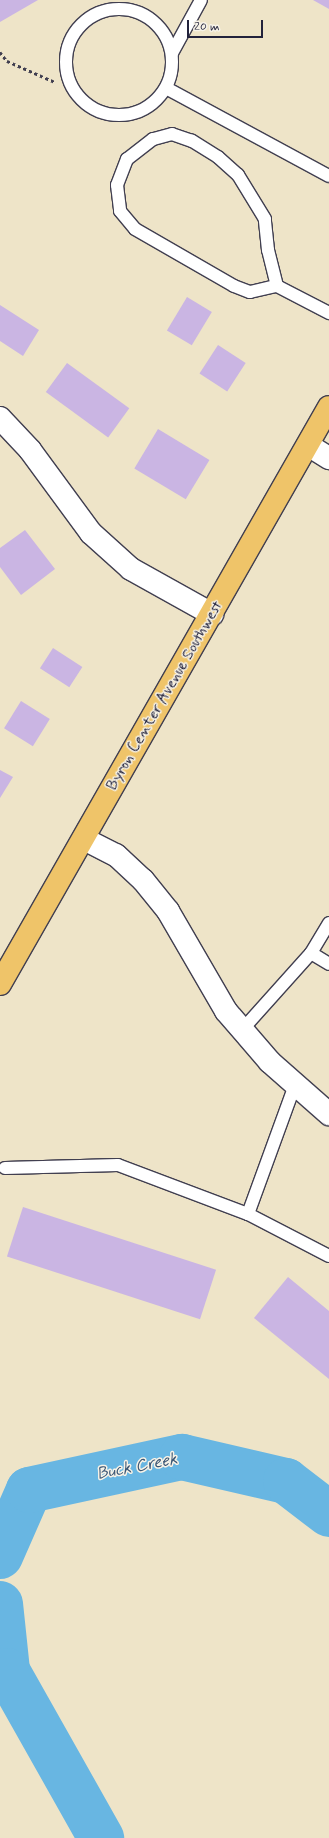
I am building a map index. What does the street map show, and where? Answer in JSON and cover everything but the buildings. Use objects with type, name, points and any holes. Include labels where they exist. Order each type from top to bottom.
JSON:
[{"type":"main road","name":"Byron Center Avenue Southwest","points":[[0,984],[329,407]]},
{"type":"street","points":[[0,418],[30,450],[91,533],[131,569],[212,614]]},
{"type":"street","points":[[308,445],[329,458]]},
{"type":"street","points":[[84,839],[116,856],[148,886],[168,911],[226,1011],[270,1062],[329,1114]]},
{"type":"lane","points":[[172,53],[201,0]]},
{"type":"lane","points":[[119,9],[137,12],[153,21],[165,35],[172,53],[172,71],[166,88],[154,102],[138,112],[120,115],[104,112],[89,105],[81,97],[69,79],[66,62],[69,46],[76,31],[88,19],[103,12],[119,9]]},
{"type":"lane","points":[[166,88],[329,176]]},
{"type":"lane","points":[[277,286],[268,250],[266,220],[238,175],[218,156],[192,141],[172,134],[153,139],[127,159],[117,185],[120,211],[135,228],[234,286],[250,292],[277,286],[329,313]]},
{"type":"lane","points":[[242,1030],[311,953],[329,923]]},
{"type":"lane","points":[[311,953],[329,964]]},
{"type":"lane","points":[[248,1214],[295,1085]]},
{"type":"lane","points":[[5,1168],[118,1165],[248,1214],[329,1256]]},
{"type":"path","points":[[0,52],[7,62],[55,82]]},
{"type":"waterway","name":"Buck Creek","points":[[0,1556],[29,1490],[182,1457],[286,1481],[329,1514]]},
{"type":"waterway","name":"Buck Creek","points":[[0,1604],[7,1671],[101,1838]]}]
